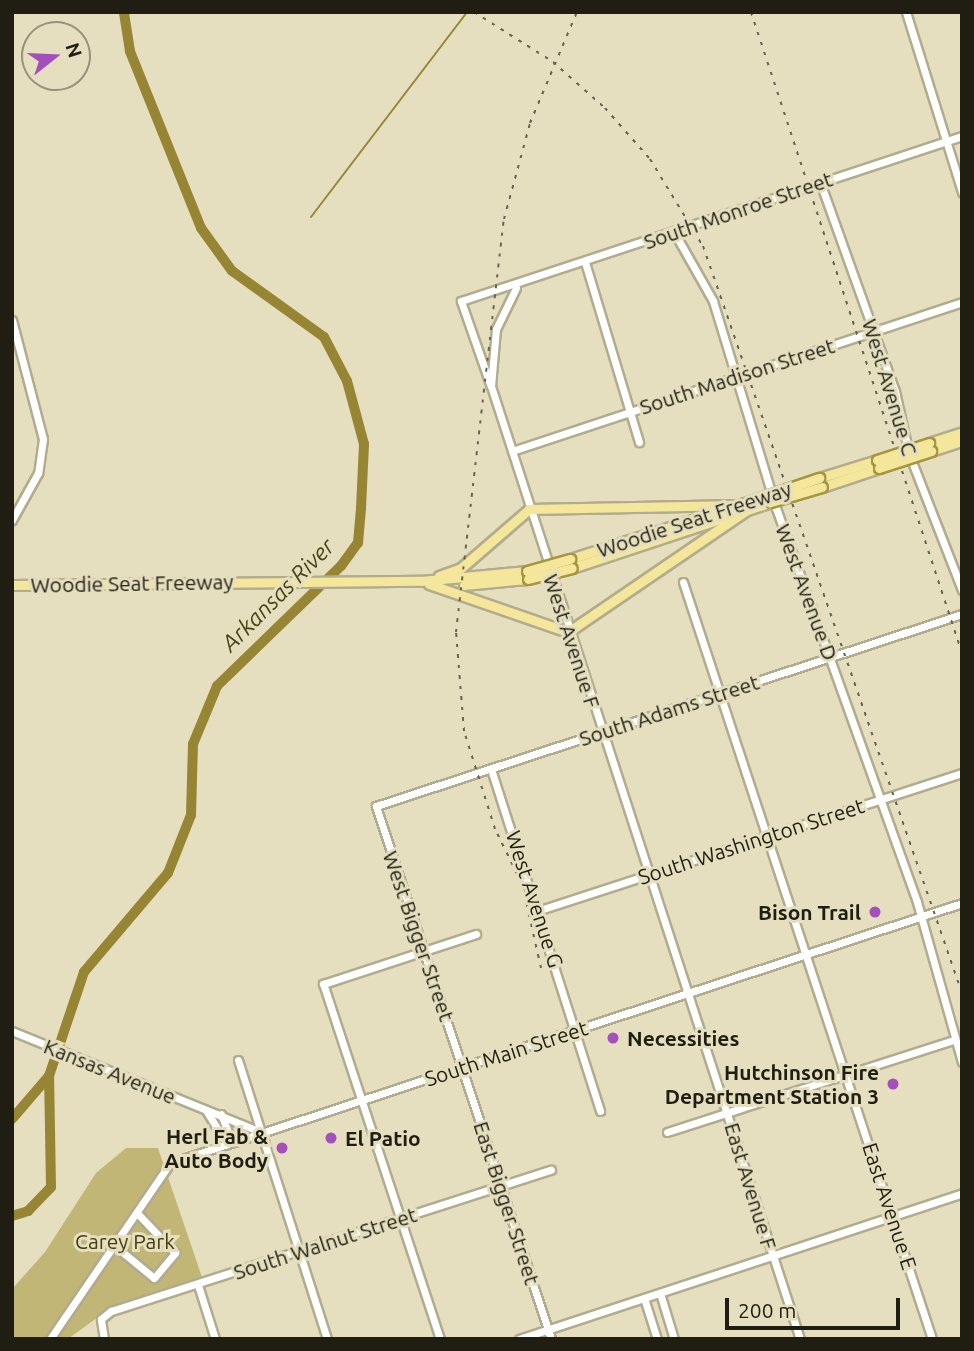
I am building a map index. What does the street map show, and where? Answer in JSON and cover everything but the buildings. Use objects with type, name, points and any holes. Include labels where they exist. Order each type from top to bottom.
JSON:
[{"type":"main road","name":"Woodie Seat Freeway","points":[[12,584],[131,581],[421,581],[528,575],[571,564],[930,447],[962,432]]},
{"type":"main road","name":"Woodie Seat Freeway","points":[[930,447],[962,441]]},
{"type":"main road","points":[[421,581],[461,568],[529,509],[743,507]]},
{"type":"main road","points":[[421,581],[568,632],[743,507]]},
{"type":"street","points":[[906,12],[962,192]]},
{"type":"street","name":"South Monroe Street","points":[[491,386],[461,301],[516,288],[585,262],[962,136]]},
{"type":"street","name":"West Avenue C","points":[[820,183],[875,331],[909,454],[962,590]]},
{"type":"street","name":"West Avenue D","points":[[674,232],[713,301],[829,657],[921,917],[953,1040],[962,1062]]},
{"type":"street","points":[[585,262],[639,442]]},
{"type":"street","name":"West Avenue F","points":[[516,288],[496,329],[491,386],[568,632],[688,993]]},
{"type":"street","name":"South Madison Street","points":[[512,451],[962,302]]},
{"type":"street","points":[[12,320],[43,439],[38,473],[12,520]]},
{"type":"street","name":"East Avenue E","points":[[683,582],[808,953],[932,1339]]},
{"type":"street","name":"South Adams Street","points":[[376,806],[962,614]]},
{"type":"street","name":"West Avenue G","points":[[491,769],[540,910],[600,1111]]},
{"type":"street","name":"South Washington Street","points":[[540,910],[962,773]]},
{"type":"street","name":"West Bigger Street","points":[[376,806],[463,1067]]},
{"type":"street","name":"South Main Street","points":[[139,1215],[154,1179],[170,1163],[962,903]]},
{"type":"street","points":[[440,1339],[323,984],[476,934]]},
{"type":"street","name":"East Avenue F","points":[[688,993],[800,1339]]},
{"type":"street","name":"Kansas Avenue","points":[[12,1031],[189,1104],[221,1114],[261,1133]]},
{"type":"street","points":[[667,1132],[953,1040]]},
{"type":"street","points":[[237,1060],[327,1339]]},
{"type":"street","name":"East Bigger Street","points":[[463,1067],[551,1339]]},
{"type":"street","points":[[207,1111],[230,1143]]},
{"type":"street","points":[[221,1114],[230,1143]]},
{"type":"street","name":"South Walnut Street","points":[[104,1339],[101,1319],[551,1170]]},
{"type":"street","points":[[519,1339],[962,1193]]},
{"type":"street","points":[[50,1339],[115,1247],[139,1215],[175,1253],[154,1278],[115,1247]]},
{"type":"street","points":[[198,1285],[215,1339]]},
{"type":"street","points":[[660,1293],[674,1339]]},
{"type":"street","points":[[643,1298],[657,1339]]},
{"type":"green space","name":"Carey Park","points":[[126,1148],[158,1148],[203,1280],[109,1309],[68,1339],[12,1339],[12,1289],[45,1252],[96,1173]]},
{"type":"waterway","name":"Arkansas River","points":[[12,1216],[28,1211],[51,1187],[49,1076],[84,972],[168,873],[191,815],[193,744],[217,686],[341,566],[358,543],[364,444],[347,381],[324,337],[232,271],[201,228],[130,51],[124,12]]},
{"type":"waterway","points":[[311,217],[467,12]]},
{"type":"waterway","points":[[12,1119],[49,1076]]},
{"type":"railway","points":[[474,12],[553,62],[605,108],[650,159],[703,246],[962,993]]},
{"type":"railway","points":[[541,968],[522,884],[495,829],[464,731],[456,632],[504,219],[530,123],[577,12]]},
{"type":"railway","points":[[751,12],[962,653]]},
{"type":"place","name":"Bison Trail","points":[[875,912]]},
{"type":"place","name":"Necessities","points":[[613,1038]]},
{"type":"place","name":"Hutchinson Fire Department Station 3","points":[[893,1084]]},
{"type":"place","name":"El Patio","points":[[331,1138]]},
{"type":"place","name":"Herl Fab & Auto Body","points":[[282,1148]]}]
